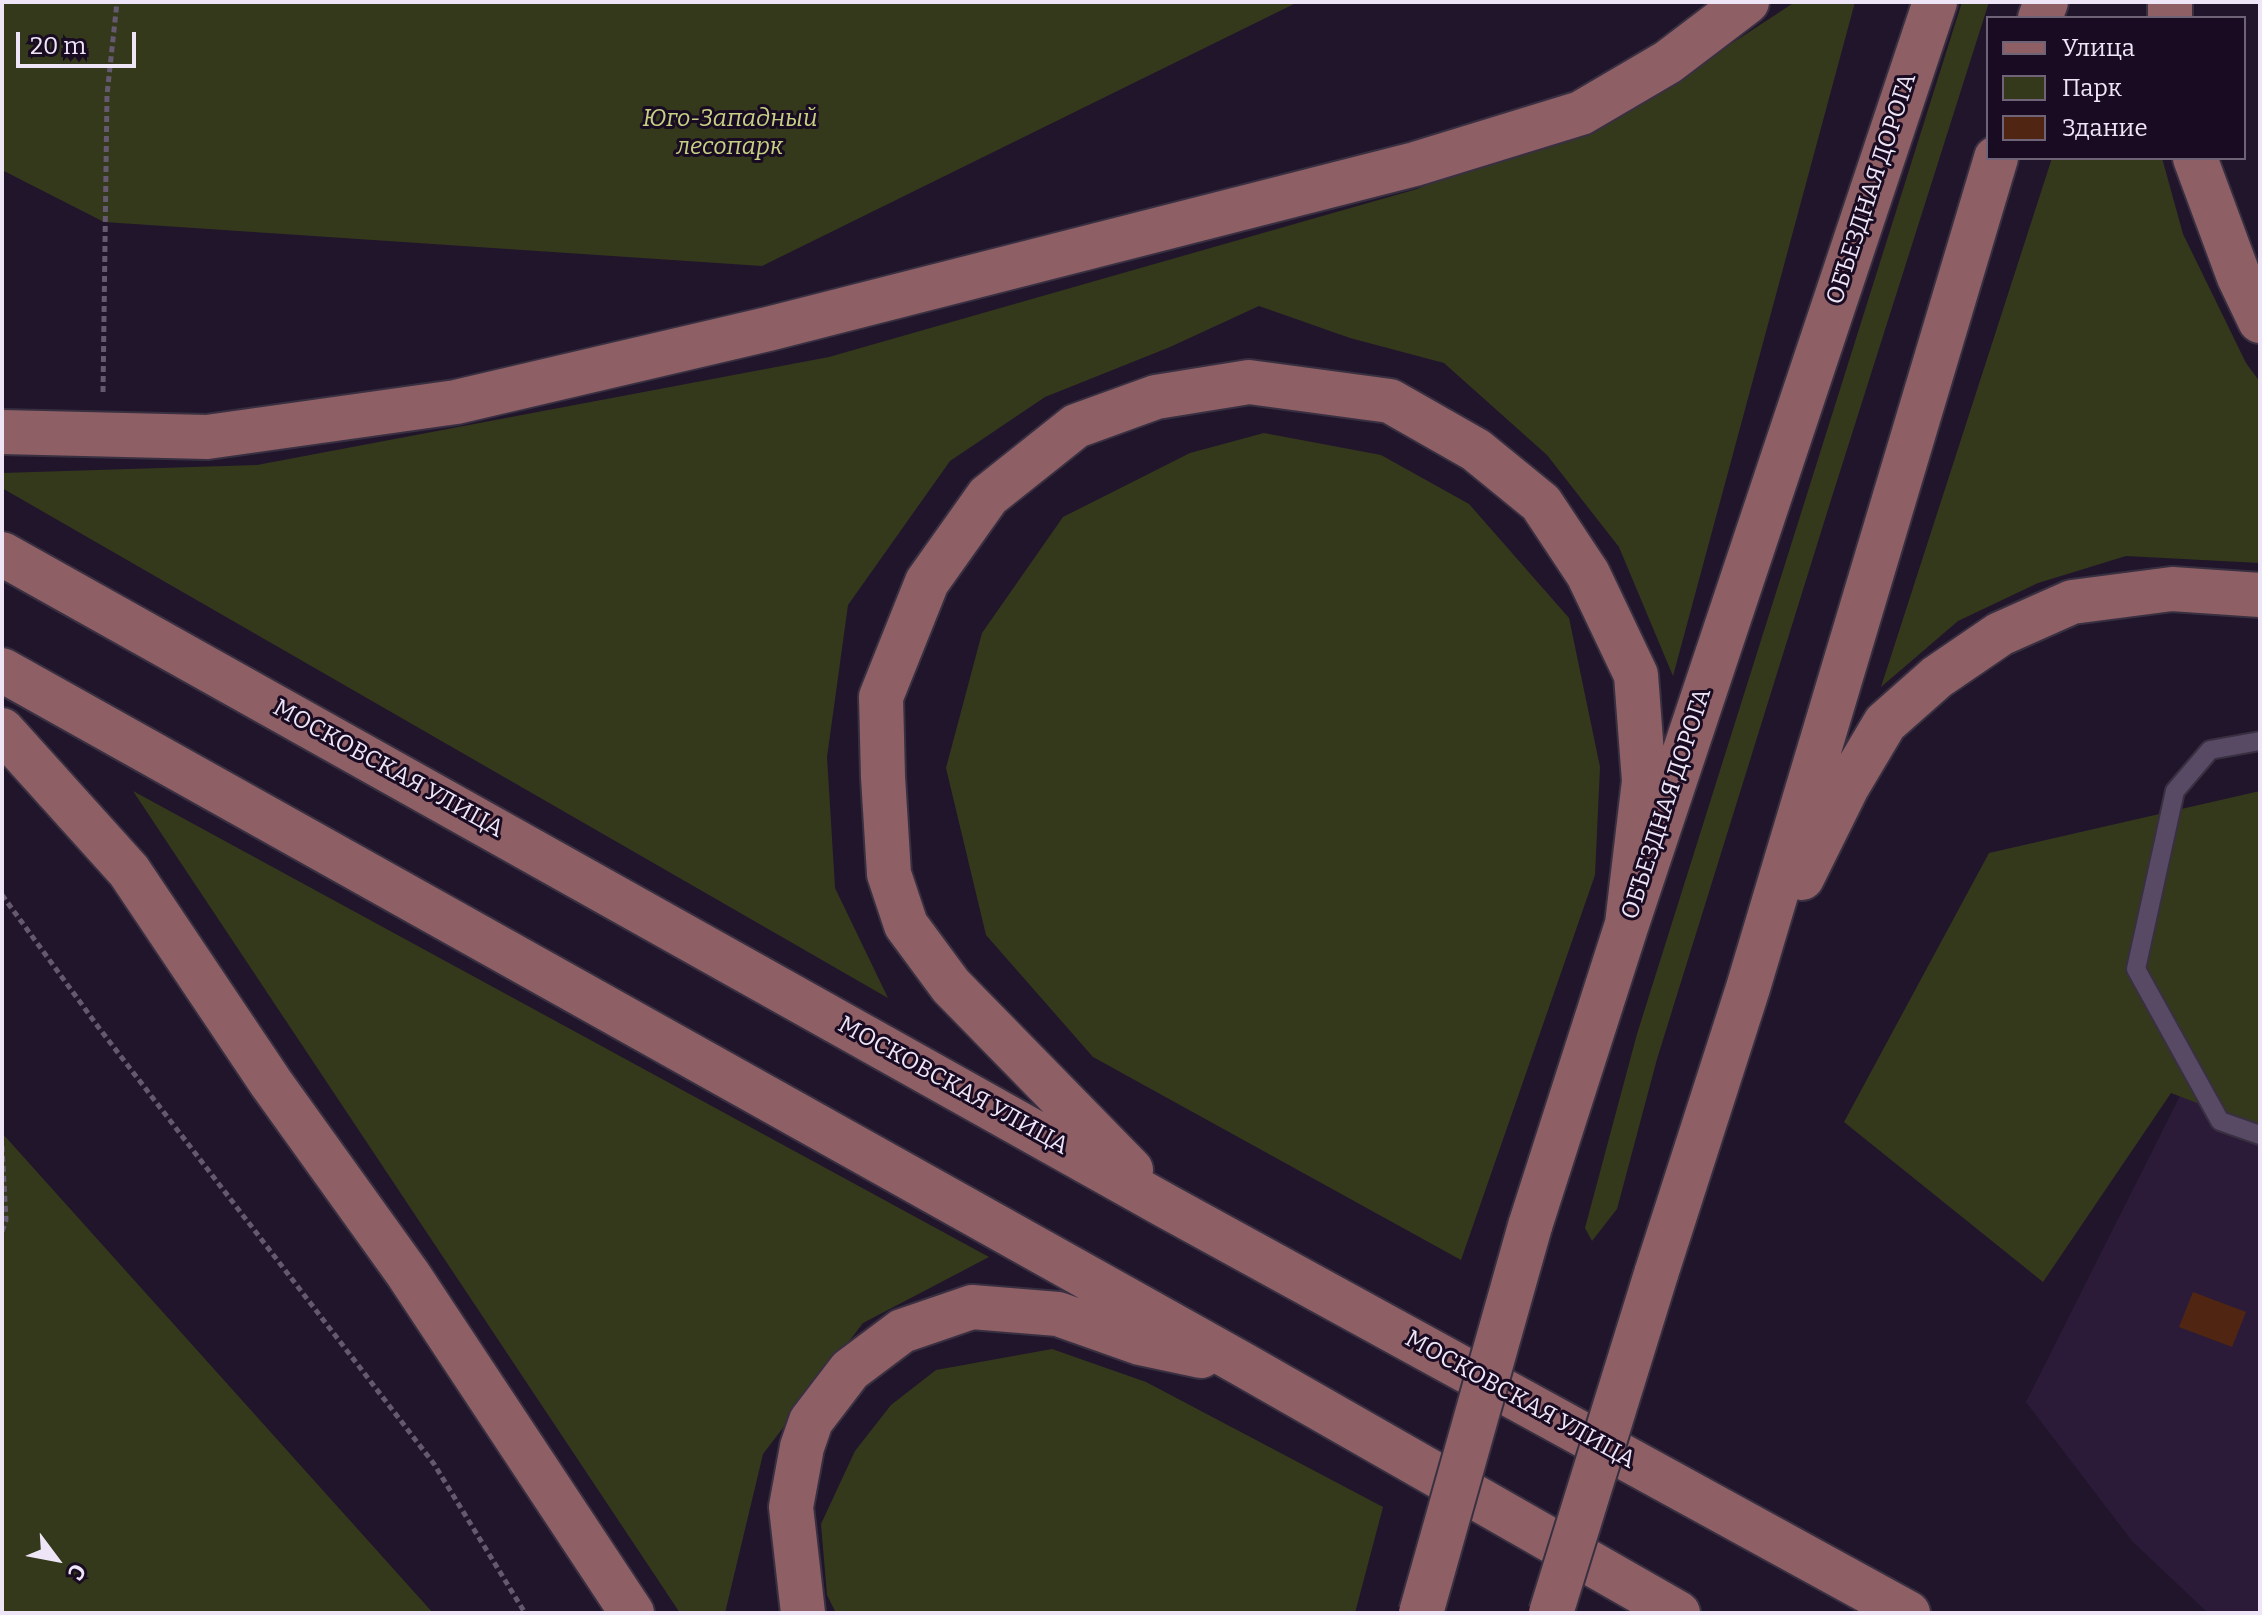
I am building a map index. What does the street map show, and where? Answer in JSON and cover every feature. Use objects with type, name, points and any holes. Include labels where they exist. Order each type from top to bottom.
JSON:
[{"type":"main road","points":[[2,432],[207,437],[456,402],[768,329],[1415,164],[1581,113],[1668,62],[1747,2]]},
{"type":"main road","name":"ОБЪЕЗДНАЯ ДОРОГА","points":[[1421,1613],[1530,1226],[1627,924],[1935,2]]},
{"type":"main road","points":[[1551,1613],[1748,988],[1995,160]]},
{"type":"main road","points":[[2196,160],[2239,277],[2260,321]]},
{"type":"main road","points":[[1166,1206],[951,986],[906,925],[889,874],[881,697],[927,582],[988,496],[1076,426],[1156,397],[1249,382],[1390,401],[1476,450],[1541,503],[1588,574],[1636,675],[1644,781],[1627,924]]},
{"type":"main road","name":"МОСКОВСКАЯ УЛИЦА","points":[[2,554],[1166,1206],[1908,1613]]},
{"type":"main road","points":[[1748,988],[1847,787],[1885,723],[1937,677],[2000,634],[2072,602],[2172,589],[2260,595]]},
{"type":"main road","points":[[2,670],[1242,1364],[1678,1613]]},
{"type":"main road","points":[[2,730],[129,871],[271,1083],[408,1274],[632,1613]]},
{"type":"main road","points":[[803,1613],[791,1507],[806,1434],[811,1421],[850,1370],[902,1331],[972,1307],[1058,1314],[1140,1343],[1242,1364]]},
{"type":"lane","points":[[2260,741],[2210,750],[2175,791],[2136,969],[2220,1121],[2260,1135]]},
{"type":"path","points":[[103,403],[107,95],[117,2]]},
{"type":"path","points":[[2,895],[99,1028],[434,1464],[525,1613]]},
{"type":"path","points":[[2,1146],[6,1220],[2,1232]]},
{"type":"shaded area","points":[[2260,937],[2260,1613],[2208,1613],[2132,1541],[2026,1402]]},
{"type":"green space","name":"Юго-Западный лесопарк","points":[[2,2],[1298,2],[762,266],[104,222],[2,170]]},
{"type":"green space","points":[[1795,2],[1855,2],[1673,676],[1619,547],[1547,455],[1444,363],[1350,338],[1259,306],[1170,347],[1045,397],[950,461],[848,605],[827,757],[835,888],[888,998],[2,488],[2,473],[257,465],[829,357],[1417,189],[1659,91]]},
{"type":"green space","points":[[1962,2],[1989,2],[1657,1059],[1617,1209],[1592,1241],[1585,1228],[1637,1034]]},
{"type":"green space","points":[[2051,160],[2163,160],[2183,234],[2246,363],[2260,382],[2260,563],[2126,556],[2038,583],[1958,621],[1881,687]]},
{"type":"green space","points":[[1264,433],[1381,455],[1469,504],[1569,618],[1600,767],[1595,875],[1461,1260],[1093,1057],[986,935],[946,768],[982,633],[1063,517],[1190,453]]},
{"type":"green space","points":[[133,791],[989,1257],[863,1323],[763,1454],[725,1613],[680,1613]]},
{"type":"green space","points":[[2260,791],[2260,1127],[2171,1093],[2043,1282],[1844,1122],[1989,853]]},
{"type":"green space","points":[[2,1133],[433,1613],[2,1613]]},
{"type":"green space","points":[[1052,1349],[1146,1382],[1383,1507],[1355,1613],[836,1613],[827,1595],[821,1524],[855,1451],[891,1405],[936,1370]]},
{"type":"building","points":[[2193,1292],[2246,1312],[2232,1347],[2179,1327]]}]
